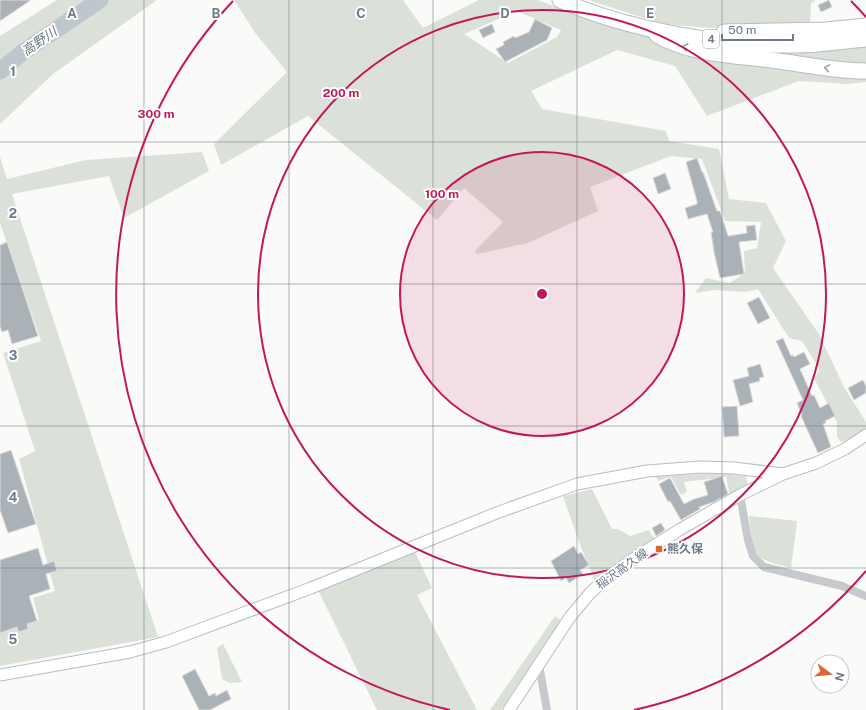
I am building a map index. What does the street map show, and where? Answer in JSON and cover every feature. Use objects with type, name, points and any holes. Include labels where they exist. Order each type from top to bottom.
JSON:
[{"type":"highway","name":"4","points":[[560,0],[594,13],[643,27],[659,31],[724,41],[794,45],[866,39]]},
{"type":"highway","name":"4","points":[[659,31],[735,32],[826,30],[866,26]]},
{"type":"highway","name":"4","points":[[643,27],[679,45],[702,51],[835,69],[866,71]]},
{"type":"street","name":"稲沢高久線","points":[[509,710],[581,603],[606,578],[654,546],[740,495],[783,474],[816,463],[845,449],[866,435]]},
{"type":"street","points":[[0,675],[116,655],[166,642],[312,588],[499,512],[577,484],[647,471],[693,467],[734,468],[783,474]]},
{"type":"street","points":[[740,495],[748,540],[753,556],[764,567],[842,586],[866,596]]},
{"type":"street","points":[[539,665],[547,710]]},
{"type":"shaded area","points":[[57,0],[157,0],[53,74],[0,124],[0,36]]},
{"type":"shaded area","points":[[234,0],[403,0],[423,28],[479,0],[538,0],[593,22],[635,34],[709,47],[866,45],[866,82],[847,84],[799,81],[707,116],[675,66],[617,50],[531,91],[542,109],[666,131],[669,141],[719,149],[729,199],[766,203],[786,241],[773,268],[819,334],[844,387],[866,422],[866,441],[854,437],[841,442],[837,437],[837,422],[814,378],[820,370],[802,341],[789,338],[758,289],[746,292],[714,290],[695,293],[706,278],[730,283],[745,273],[744,251],[757,248],[761,222],[725,221],[702,159],[671,156],[590,187],[598,211],[528,243],[477,254],[475,251],[503,222],[464,188],[437,220],[308,116],[221,165],[214,144],[287,72],[256,34]],"holes":[[[517,11],[561,30],[557,37],[508,63],[464,34]]]},
{"type":"shaded area","points":[[588,0],[815,0],[811,4],[810,26],[710,28],[663,24]]},
{"type":"shaded area","points":[[202,152],[209,171],[124,218],[109,176],[12,194],[158,637],[0,666],[0,633],[39,620],[33,598],[55,591],[19,459],[35,451],[3,353],[41,341],[0,223],[0,157],[7,179],[86,160]]},
{"type":"shaded area","points":[[722,473],[746,476],[748,486],[730,496],[726,477],[684,482],[687,492],[681,495],[671,477],[658,481],[656,476]]},
{"type":"shaded area","points":[[592,489],[612,529],[618,529],[630,536],[649,530],[655,540],[595,581],[579,542],[563,496]]},
{"type":"shaded area","points":[[749,516],[797,521],[791,568],[778,565],[761,558],[756,553],[752,540]]},
{"type":"shaded area","points":[[415,552],[432,588],[417,595],[477,710],[377,710],[318,590]]},
{"type":"shaded area","points":[[555,616],[561,620],[501,710],[490,710]]},
{"type":"shaded area","points":[[223,644],[242,682],[230,683],[222,679],[217,648]]},
{"type":"building","points":[[0,0],[31,0],[0,21]]},
{"type":"building","points":[[829,0],[832,7],[821,12],[818,5]]},
{"type":"building","points":[[535,19],[552,28],[547,40],[505,62],[496,49],[504,45],[503,42],[514,36],[515,38],[529,32]]},
{"type":"building","points":[[492,24],[495,32],[483,38],[479,30]]},
{"type":"building","points":[[697,158],[717,211],[720,211],[728,236],[747,233],[746,226],[755,225],[757,240],[739,242],[744,274],[720,278],[714,252],[711,232],[713,232],[707,214],[688,219],[685,208],[697,204],[697,201],[686,162]]},
{"type":"building","points":[[665,173],[671,189],[658,194],[653,178]]},
{"type":"building","points":[[7,242],[38,336],[12,344],[8,330],[2,332],[0,326],[0,245]]},
{"type":"building","points":[[759,297],[770,318],[758,324],[747,303]]},
{"type":"building","points":[[783,338],[791,356],[793,355],[794,357],[804,352],[810,364],[800,369],[812,396],[814,395],[820,408],[829,403],[835,416],[825,421],[826,423],[823,424],[831,447],[818,453],[801,416],[797,403],[803,400],[776,341]]},
{"type":"building","points":[[760,364],[764,377],[759,378],[760,381],[749,384],[753,402],[740,406],[733,380],[749,376],[747,368]]},
{"type":"building","points":[[863,380],[866,386],[866,393],[854,400],[848,388]]},
{"type":"building","points":[[737,406],[739,436],[724,437],[722,407]]},
{"type":"building","points":[[11,450],[36,524],[8,533],[0,510],[0,454]]},
{"type":"building","points":[[722,476],[728,494],[714,502],[699,507],[700,509],[681,520],[670,501],[668,502],[659,484],[670,478],[684,504],[708,495],[704,482]]},
{"type":"building","points":[[661,523],[665,530],[656,536],[652,528]]},
{"type":"building","points":[[574,546],[578,554],[581,552],[589,565],[580,570],[583,574],[569,583],[566,578],[561,581],[551,561]]},
{"type":"building","points":[[38,548],[43,565],[54,561],[57,571],[46,574],[50,589],[29,596],[37,621],[27,624],[28,629],[18,632],[17,627],[0,633],[0,560]]},
{"type":"building","points":[[195,669],[209,696],[215,693],[216,696],[227,690],[231,699],[210,710],[199,710],[182,676]]},
{"type":"waterway","name":"高野川","points":[[0,71],[23,52],[100,0]]},
{"type":"place","name":"熊久保","points":[[659,549]]}]
